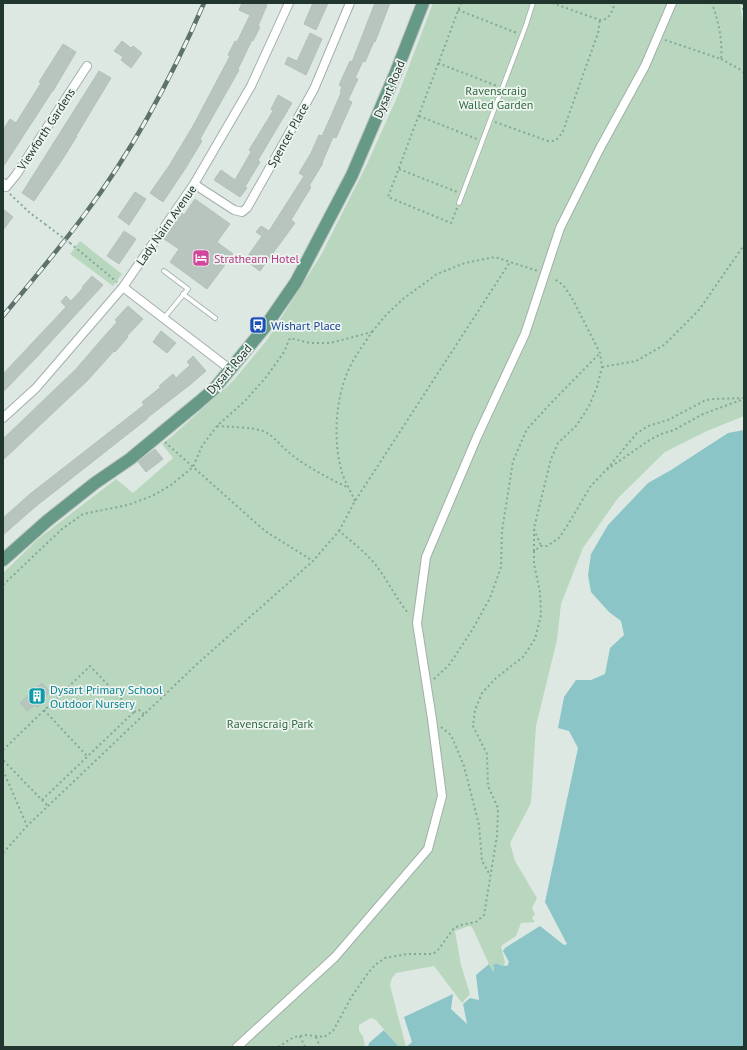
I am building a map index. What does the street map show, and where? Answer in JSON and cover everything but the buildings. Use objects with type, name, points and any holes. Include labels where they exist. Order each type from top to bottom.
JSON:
[{"type":"main road","name":"Dysart Road","points":[[3,560],[47,521],[159,436],[214,388],[265,327],[296,282],[352,175],[396,72],[423,3]]},
{"type":"street","name":"Lady Nairn Avenue","points":[[3,418],[36,388],[123,287],[194,184],[251,86],[288,3]]},
{"type":"street","name":"Spencer Place","points":[[194,184],[234,210],[242,212],[247,208],[314,89],[350,3]]},
{"type":"street","points":[[237,1047],[335,957],[428,849],[442,796],[417,624],[426,557],[477,437],[525,334],[560,228],[599,150],[645,66],[672,3]]},
{"type":"street","name":"Viewforth Gardens","points":[[4,186],[16,175],[87,66]]},
{"type":"street","points":[[123,287],[230,370]]},
{"type":"lane","points":[[459,203],[533,3]]},
{"type":"lane","points":[[164,271],[188,288],[164,318]]},
{"type":"lane","points":[[183,294],[214,318]]},
{"type":"path","points":[[459,203],[451,223],[388,197],[461,3]]},
{"type":"path","points":[[552,3],[600,20],[604,20],[610,15],[615,3]]},
{"type":"path","points":[[712,3],[719,30],[722,52],[721,59]]},
{"type":"path","points":[[742,3],[744,14]]},
{"type":"path","points":[[458,10],[522,36]]},
{"type":"path","points":[[490,120],[548,141],[557,140],[563,131],[598,33],[600,20]]},
{"type":"path","points":[[658,38],[721,59],[741,70],[744,74]]},
{"type":"path","points":[[438,63],[502,88]]},
{"type":"path","points":[[419,116],[482,141]]},
{"type":"path","points":[[399,169],[462,194]]},
{"type":"path","points":[[4,186],[24,208],[70,243],[123,287]]},
{"type":"path","points":[[602,367],[636,361],[664,345],[699,310],[744,245]]},
{"type":"path","points":[[278,1047],[294,1037],[305,1035],[324,1037],[333,1031],[352,996],[368,973],[375,965],[385,958],[407,954],[433,954],[438,950],[454,928],[476,922],[484,914],[497,836],[498,808],[488,786],[487,754],[473,726],[475,710],[482,693],[496,678],[523,657],[535,639],[541,615],[541,600],[534,564],[534,528],[551,459],[558,444],[577,425],[588,406],[597,387],[602,367],[600,353],[572,298],[563,285],[545,273],[495,257],[465,263],[437,274],[403,299],[386,315],[372,332],[348,370],[340,394],[337,442],[342,473],[355,501]]},
{"type":"path","points":[[3,853],[27,826],[196,665],[313,561],[339,531],[355,501],[510,262]]},
{"type":"path","points":[[3,585],[62,529],[83,514],[128,505],[152,496],[171,485],[193,467],[202,446],[217,426],[246,400],[267,376],[284,352],[290,338],[310,343],[330,343],[372,332]]},
{"type":"path","points":[[427,685],[449,665],[471,632],[490,598],[501,567],[502,531],[513,461],[527,430],[600,353]]},
{"type":"path","points":[[534,552],[541,546],[547,546],[558,538],[569,523],[590,487],[637,433],[648,426],[668,420],[706,400],[744,398]]},
{"type":"path","points":[[605,471],[648,441],[661,434],[674,430],[703,414],[744,398]]},
{"type":"path","points":[[217,426],[264,431],[286,450],[320,474],[349,488]]},
{"type":"path","points":[[159,436],[264,531],[313,561]]},
{"type":"path","points":[[534,528],[541,546]]},
{"type":"path","points":[[339,531],[377,566],[398,602],[417,624]]},
{"type":"path","points":[[3,750],[90,666],[134,712]]},
{"type":"path","points":[[44,710],[88,756]]},
{"type":"path","points":[[42,800],[134,712],[139,710],[144,714]]},
{"type":"path","points":[[432,719],[451,735],[464,766],[479,825],[482,861],[491,876]]},
{"type":"path","points":[[3,760],[48,806]]},
{"type":"path","points":[[3,770],[27,826]]},
{"type":"path","points":[[300,1036],[305,1047]]},
{"type":"path","points":[[316,1037],[320,1047]]},
{"type":"green space","name":"Ravenscraig Park","points":[[433,3],[740,3],[744,28],[744,416],[707,431],[665,452],[618,498],[583,548],[561,604],[557,640],[536,726],[531,803],[510,843],[515,861],[537,898],[532,908],[535,914],[532,918],[535,922],[521,923],[516,936],[501,946],[505,962],[504,965],[496,963],[493,965],[493,973],[472,927],[469,926],[455,931],[461,965],[470,994],[462,1003],[434,966],[396,973],[392,978],[390,985],[406,1047],[399,1047],[376,1020],[371,1018],[359,1025],[359,1031],[363,1036],[365,1047],[3,1047],[3,573],[38,539],[116,479],[133,493],[173,458],[162,444],[233,381],[267,340],[321,255],[367,164],[398,95]]},
{"type":"green space","points":[[80,241],[122,274],[113,286],[70,254]]},
{"type":"water","points":[[744,430],[744,1047],[406,1047],[412,1042],[404,1017],[453,994],[451,1009],[467,1024],[463,1004],[470,998],[479,1000],[476,975],[489,964],[493,972],[493,965],[496,963],[507,966],[509,962],[503,951],[505,948],[540,926],[564,945],[567,944],[545,902],[578,748],[569,731],[558,728],[564,697],[576,680],[591,680],[605,674],[610,648],[624,635],[621,621],[609,612],[591,592],[588,575],[591,554],[608,525],[648,483],[728,433]]},
{"type":"water","points":[[384,1030],[399,1047],[368,1047],[369,1043]]},
{"type":"railway","points":[[3,316],[103,190],[135,139],[165,85],[204,3]]},
{"type":"place","name":"Strathearn Hotel","points":[[201,258]]},
{"type":"place","name":"Wishart Place","points":[[258,325]]},
{"type":"place","name":"Dysart Primary School Outdoor Nursery","points":[[37,696]]},
{"type":"park label","name":"Ravenscraig Walled Garden","points":[[496,97]]}]
